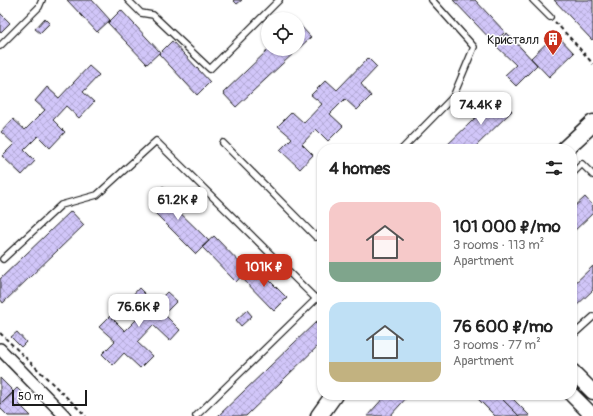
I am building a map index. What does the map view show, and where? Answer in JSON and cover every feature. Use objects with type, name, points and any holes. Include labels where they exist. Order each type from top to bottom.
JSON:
[{"type":"main road","points":[[571,144],[593,124]]},
{"type":"main road","points":[[319,416],[330,400]]},
{"type":"street","points":[[0,348],[66,416]]},
{"type":"street","points":[[577,375],[590,387]]},
{"type":"street","points":[[577,400],[593,416]]},
{"type":"lane","points":[[0,46],[40,7],[42,0]]},
{"type":"lane","points":[[128,0],[141,13],[153,15],[210,69],[279,0]]},
{"type":"lane","points":[[407,144],[453,97],[474,47],[432,0]]},
{"type":"lane","points":[[533,0],[550,17]]},
{"type":"lane","points":[[1,258],[61,204],[96,195],[156,141],[316,299],[196,416]]},
{"type":"lane","points":[[223,142],[316,237],[317,236]]},
{"type":"lane","points":[[577,169],[582,164],[593,175]]},
{"type":"lane","points":[[577,331],[593,317]]},
{"type":"path","points":[[550,17],[593,64]]},
{"type":"path","points":[[0,333],[86,416]]},
{"type":"building","points":[[67,0],[92,0],[110,20],[97,32]]},
{"type":"building","points":[[233,0],[242,0],[237,4]]},
{"type":"building","points":[[453,0],[475,0],[505,32],[494,43]]},
{"type":"building","points":[[554,0],[593,0],[592,40]]},
{"type":"building","points":[[121,10],[160,52],[147,64],[108,23]]},
{"type":"building","points":[[0,13],[10,23],[0,33]]},
{"type":"building","points":[[45,18],[50,23],[40,33],[35,29]]},
{"type":"building","points":[[305,31],[311,37],[305,43]]},
{"type":"building","points":[[507,33],[537,65],[516,86],[505,75],[516,65],[494,44]]},
{"type":"building","name":"Кристалл","points":[[556,34],[574,53],[549,77],[531,58]]},
{"type":"building","points":[[172,41],[210,82],[197,95],[159,54]]},
{"type":"building","points":[[262,56],[291,56],[236,107],[223,93]]},
{"type":"building","points":[[368,58],[377,67],[361,84],[371,96],[357,110],[345,99],[330,114],[343,126],[328,141],[316,129],[302,144],[313,155],[300,169],[280,150],[292,138],[278,126],[292,112],[304,123],[322,104],[311,95],[326,80],[337,90]]},
{"type":"building","points":[[89,66],[99,75],[83,92],[94,102],[79,118],[66,106],[53,120],[65,132],[50,148],[38,136],[24,150],[35,161],[22,175],[2,156],[14,144],[1,132],[13,119],[25,130],[45,110],[35,101],[47,87],[59,98]]},
{"type":"building","points":[[498,96],[512,111],[478,144],[448,144]]},
{"type":"building","points":[[163,186],[174,196],[169,202],[209,241],[196,254],[154,212],[159,207],[150,199]]},
{"type":"building","points":[[585,197],[593,206],[593,213],[577,228],[577,204]]},
{"type":"building","points":[[71,211],[84,225],[3,303],[0,299],[0,279]]},
{"type":"building","points":[[214,236],[247,270],[236,282],[202,247]]},
{"type":"building","points":[[253,264],[287,298],[274,311],[241,277]]},
{"type":"building","points":[[593,266],[593,290],[577,305],[577,281]]},
{"type":"building","points":[[139,288],[155,304],[167,292],[177,301],[164,314],[180,330],[170,341],[153,325],[137,342],[152,356],[140,368],[124,353],[113,365],[102,354],[115,341],[99,327],[110,316],[125,331],[142,314],[128,300]]},
{"type":"building","points":[[247,310],[252,316],[241,326],[236,320]]},
{"type":"building","points":[[317,321],[317,347],[246,416],[218,416]]},
{"type":"building","points":[[17,332],[26,342],[21,347],[11,337]]},
{"type":"building","points":[[0,378],[14,392],[0,405]]},
{"type":"building","points":[[17,388],[26,397],[19,404],[31,416],[8,416],[0,408],[0,405]]},
{"type":"building","points":[[381,400],[404,400],[390,416],[367,416]]},
{"type":"building","points":[[479,400],[503,400],[519,416],[495,416]]},
{"type":"building","points":[[503,400],[514,400],[530,416],[519,416]]},
{"type":"place","name":"Кристалл","points":[[553,56]]}]
